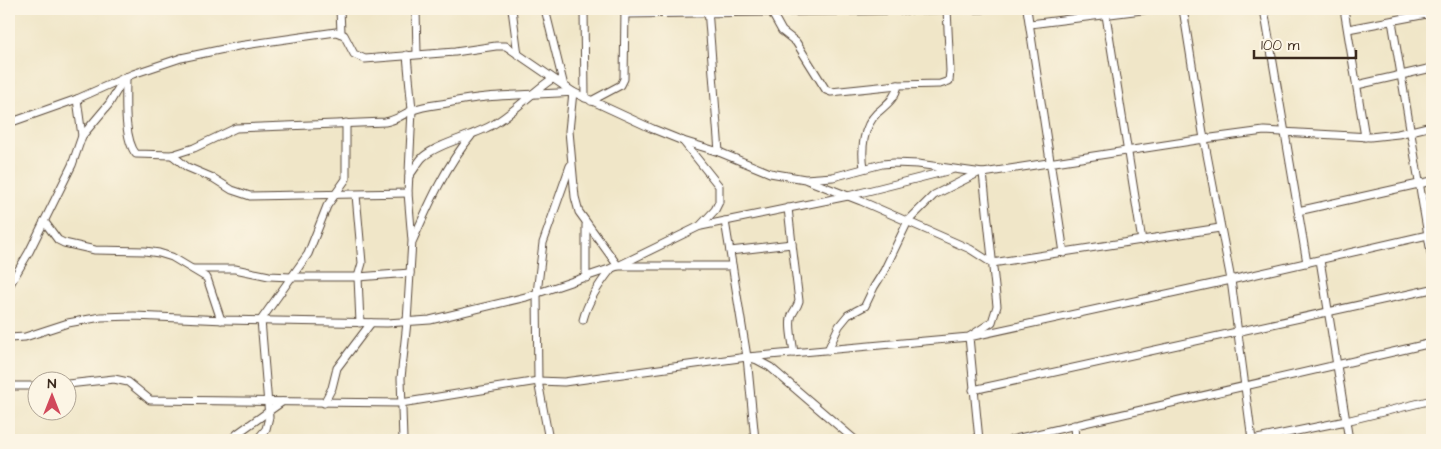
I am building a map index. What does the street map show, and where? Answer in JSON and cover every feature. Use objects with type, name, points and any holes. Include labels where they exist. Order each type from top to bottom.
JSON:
[{"type":"street","points":[[340,9],[341,33],[354,54],[365,59],[506,46],[573,92],[654,130],[719,152],[770,173],[805,180],[848,196],[970,249],[992,264],[1220,228]]},
{"type":"street","points":[[416,9],[417,54]]},
{"type":"street","points":[[512,9],[518,55]]},
{"type":"street","points":[[545,9],[564,86]]},
{"type":"street","points":[[584,9],[588,99]]},
{"type":"street","points":[[588,99],[621,85],[624,79],[625,12],[708,11],[772,13],[983,9]]},
{"type":"street","points":[[1027,9],[1064,253]]},
{"type":"street","points":[[1030,24],[1105,11],[1150,9]]},
{"type":"street","points":[[1183,9],[1204,139],[1231,280],[1251,440],[1346,421],[1432,400]]},
{"type":"street","points":[[1264,9],[1307,263]]},
{"type":"street","points":[[1344,9],[1365,137]]},
{"type":"street","points":[[772,13],[782,31],[796,42],[826,90],[831,92],[898,85],[940,84],[949,80],[947,10]]},
{"type":"street","points":[[708,11],[719,152]]},
{"type":"street","points":[[1105,11],[1142,241]]},
{"type":"street","points":[[1348,29],[1429,12]]},
{"type":"street","points":[[1392,21],[1430,235],[1432,259]]},
{"type":"street","points":[[9,123],[77,100],[126,77],[181,58],[238,46],[328,33],[341,33]]},
{"type":"street","points":[[403,440],[401,378],[412,241],[408,193],[412,110],[407,55]]},
{"type":"street","points":[[1357,85],[1432,68]]},
{"type":"street","points":[[9,286],[29,252],[72,165],[82,136],[109,104],[126,77]]},
{"type":"street","points":[[126,77],[128,126],[131,148],[136,154],[172,155],[194,148],[236,128],[395,121],[412,110],[459,101],[508,95],[573,92]]},
{"type":"street","points":[[409,176],[422,158],[430,152],[472,136],[496,124],[552,79]]},
{"type":"street","points":[[864,168],[862,155],[866,131],[870,121],[891,101],[898,85]]},
{"type":"street","points":[[573,92],[569,131],[575,197],[579,212],[615,267]]},
{"type":"street","points":[[77,100],[82,136]]},
{"type":"street","points":[[257,440],[266,429],[268,412],[261,320],[308,254],[327,206],[346,179],[346,123]]},
{"type":"street","points":[[828,350],[839,326],[848,315],[865,306],[908,222],[934,195],[980,173],[1264,131],[1365,137],[1398,134],[1432,126]]},
{"type":"street","points":[[412,241],[451,163],[472,136]]},
{"type":"street","points":[[683,141],[718,186],[718,202],[715,210],[700,226]]},
{"type":"street","points":[[172,155],[188,167],[213,178],[232,190],[250,196],[334,196],[408,193]]},
{"type":"street","points":[[549,440],[538,381],[537,293],[543,243],[571,161]]},
{"type":"street","points":[[805,180],[833,177],[864,168],[894,163],[918,164],[980,173]]},
{"type":"street","points":[[9,338],[25,337],[68,323],[101,317],[134,316],[360,323],[430,320],[537,293],[586,278],[615,267],[700,226],[848,196],[893,183],[956,169]]},
{"type":"street","points":[[969,337],[992,322],[997,306],[980,173]]},
{"type":"street","points":[[1298,210],[1432,182]]},
{"type":"street","points":[[356,195],[362,263],[358,277],[360,323]]},
{"type":"street","points":[[788,208],[799,301],[791,320],[794,353]]},
{"type":"street","points":[[44,221],[58,240],[64,243],[95,250],[144,251],[172,257],[207,278],[221,320]]},
{"type":"street","points":[[725,221],[747,358],[755,440]]},
{"type":"street","points":[[586,224],[586,278]]},
{"type":"street","points":[[78,383],[114,379],[128,382],[150,400],[402,403],[538,381],[564,382],[747,358],[969,337],[1430,235]]},
{"type":"street","points":[[730,251],[792,244]]},
{"type":"street","points":[[1320,260],[1349,440]]},
{"type":"street","points":[[583,320],[597,287],[615,267],[732,266]]},
{"type":"street","points":[[192,269],[235,269],[269,276],[291,277],[358,277],[410,273]]},
{"type":"street","points":[[973,390],[1432,289]]},
{"type":"street","points":[[324,403],[332,388],[337,368],[371,323]]},
{"type":"street","points":[[969,337],[979,440]]},
{"type":"street","points":[[1011,440],[1432,343]]},
{"type":"street","points":[[747,358],[757,360],[770,367],[855,440]]},
{"type":"street","points":[[9,386],[28,386]]},
{"type":"street","points":[[231,440],[282,402]]},
{"type":"street","points":[[1074,425],[1075,440]]}]
